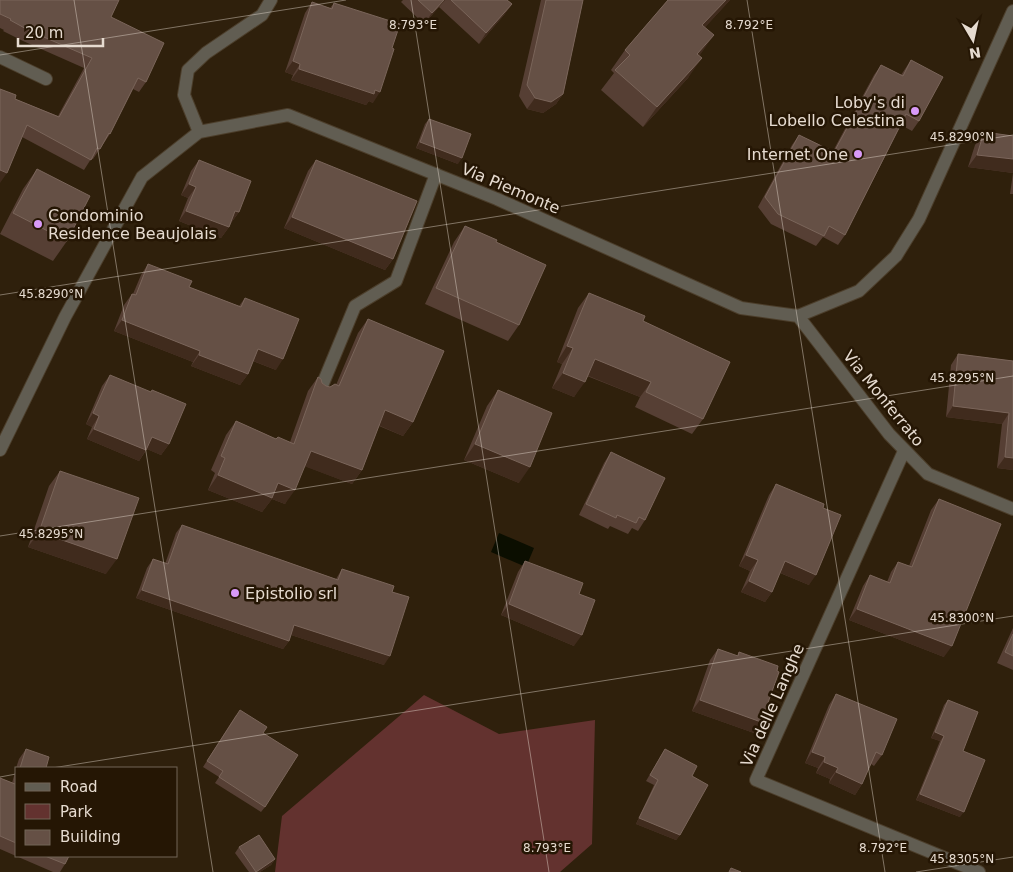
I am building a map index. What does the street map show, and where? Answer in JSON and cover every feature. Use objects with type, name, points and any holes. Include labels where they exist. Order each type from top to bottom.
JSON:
[{"type":"street","points":[[199,132],[184,95],[188,70],[206,53],[262,15],[271,0]]},
{"type":"street","points":[[798,316],[859,291],[896,256],[919,219],[1013,11]]},
{"type":"street","points":[[0,57],[46,79]]},
{"type":"street","name":"Via Piemonte","points":[[0,450],[65,317],[142,177],[199,132],[288,114],[497,199],[741,308],[798,316]]},
{"type":"street","points":[[319,392],[355,306],[396,281],[436,174]]},
{"type":"street","name":"Via Monferrato","points":[[798,316],[888,434],[928,474],[1013,509]]},
{"type":"street","name":"Via delle Langhe","points":[[904,451],[756,780],[980,872]]},
{"type":"green space","points":[[424,695],[499,734],[595,720],[592,844],[560,872],[275,872],[282,816]]},
{"type":"shaded area","points":[[499,533],[534,548],[526,567],[491,552]]},
{"type":"building","points":[[0,0],[119,0],[111,17],[164,43],[146,82],[138,78],[110,134],[100,149],[97,148],[91,160],[27,125],[7,173],[0,170],[0,89],[16,95],[15,99],[59,117],[92,58],[30,31],[0,14]]},
{"type":"building","points":[[418,0],[444,0],[432,13]]},
{"type":"building","points":[[451,0],[507,0],[512,4],[486,33]]},
{"type":"building","points":[[546,0],[583,0],[563,94],[551,102],[535,98],[527,85]]},
{"type":"building","points":[[668,0],[726,0],[702,25],[714,35],[697,54],[702,58],[657,107],[615,70],[630,55],[625,50]]},
{"type":"building","points":[[312,2],[332,9],[334,3],[400,24],[380,92],[375,90],[374,94],[299,69],[300,64],[293,61]]},
{"type":"building","name":"Internet One","points":[[911,60],[943,77],[919,121],[906,114],[845,235],[829,226],[824,236],[778,214],[765,197],[799,135],[834,152],[881,65],[903,76]]},
{"type":"building","points":[[429,119],[471,134],[462,158],[420,142]]},
{"type":"building","points":[[984,132],[1013,136],[1013,159],[977,155]]},
{"type":"building","points":[[199,160],[251,181],[239,212],[235,211],[229,227],[186,211],[196,187],[189,184]]},
{"type":"building","points":[[316,160],[417,201],[393,259],[292,217]]},
{"type":"building","points":[[37,169],[90,196],[67,241],[13,213]]},
{"type":"building","points":[[465,226],[546,265],[519,325],[436,288]]},
{"type":"building","points":[[148,264],[192,281],[189,287],[241,307],[245,298],[299,319],[283,359],[258,349],[248,374],[199,355],[200,351],[122,320],[132,294],[136,295]]},
{"type":"building","points":[[589,293],[645,316],[643,321],[730,362],[703,419],[646,392],[651,382],[595,359],[585,382],[563,373],[573,348],[567,346]]},
{"type":"building","points":[[368,319],[444,351],[413,422],[385,410],[362,470],[311,451],[295,490],[278,483],[272,498],[218,475],[225,458],[221,456],[236,421],[276,439],[278,437],[294,444],[318,377],[326,386],[330,387],[335,384],[339,386]]},
{"type":"building","points":[[958,354],[1013,361],[1013,458],[1005,457],[1009,413],[953,406]]},
{"type":"building","points":[[110,375],[186,404],[169,444],[152,437],[146,450],[94,429],[99,416],[93,413]]},
{"type":"building","points":[[498,390],[552,413],[530,467],[475,444]]},
{"type":"building","points":[[611,452],[665,478],[645,520],[639,517],[636,523],[617,515],[616,518],[586,504]]},
{"type":"building","points":[[60,471],[139,498],[117,559],[39,532]]},
{"type":"building","points":[[776,484],[824,504],[823,508],[841,515],[816,575],[785,561],[772,592],[749,581],[758,560],[746,555]]},
{"type":"building","points":[[939,499],[1001,524],[952,646],[857,609],[870,575],[890,583],[898,562],[912,567]]},
{"type":"building","name":"Epistolio srl","points":[[182,525],[338,580],[342,569],[394,586],[392,592],[409,597],[390,656],[294,625],[289,641],[142,590],[153,559],[168,564]]},
{"type":"building","points":[[525,561],[583,583],[579,594],[595,600],[582,635],[509,604]]},
{"type":"building","points":[[1013,634],[1013,656],[1005,652]]},
{"type":"building","points":[[718,649],[738,656],[739,652],[778,666],[777,671],[779,672],[761,722],[700,700]]},
{"type":"building","points":[[836,694],[897,719],[882,755],[876,752],[862,784],[836,772],[838,768],[824,762],[825,757],[812,752]]},
{"type":"building","points":[[948,700],[978,712],[963,751],[985,760],[964,812],[920,794],[944,736],[935,732]]},
{"type":"building","points":[[240,710],[267,727],[263,733],[298,755],[265,807],[219,777],[223,771],[207,761]]},
{"type":"building","points":[[26,749],[49,757],[46,767],[20,767]]},
{"type":"building","points":[[665,749],[697,766],[692,776],[708,785],[680,835],[639,818],[658,780],[650,775]]},
{"type":"building","points":[[0,778],[15,784],[15,843],[0,836]]},
{"type":"building","points":[[259,835],[275,859],[256,872],[239,847]]},
{"type":"building","points":[[48,857],[68,857],[65,864]]},
{"type":"building","points":[[731,868],[741,872],[729,872]]},
{"type":"place","name":"Loby's di Lobello Celestina","points":[[915,111]]},
{"type":"place","name":"Internet One","points":[[858,154]]},
{"type":"place","name":"Condominio Residence Beaujolais","points":[[38,224]]},
{"type":"place","name":"Epistolio srl","points":[[235,593]]}]
